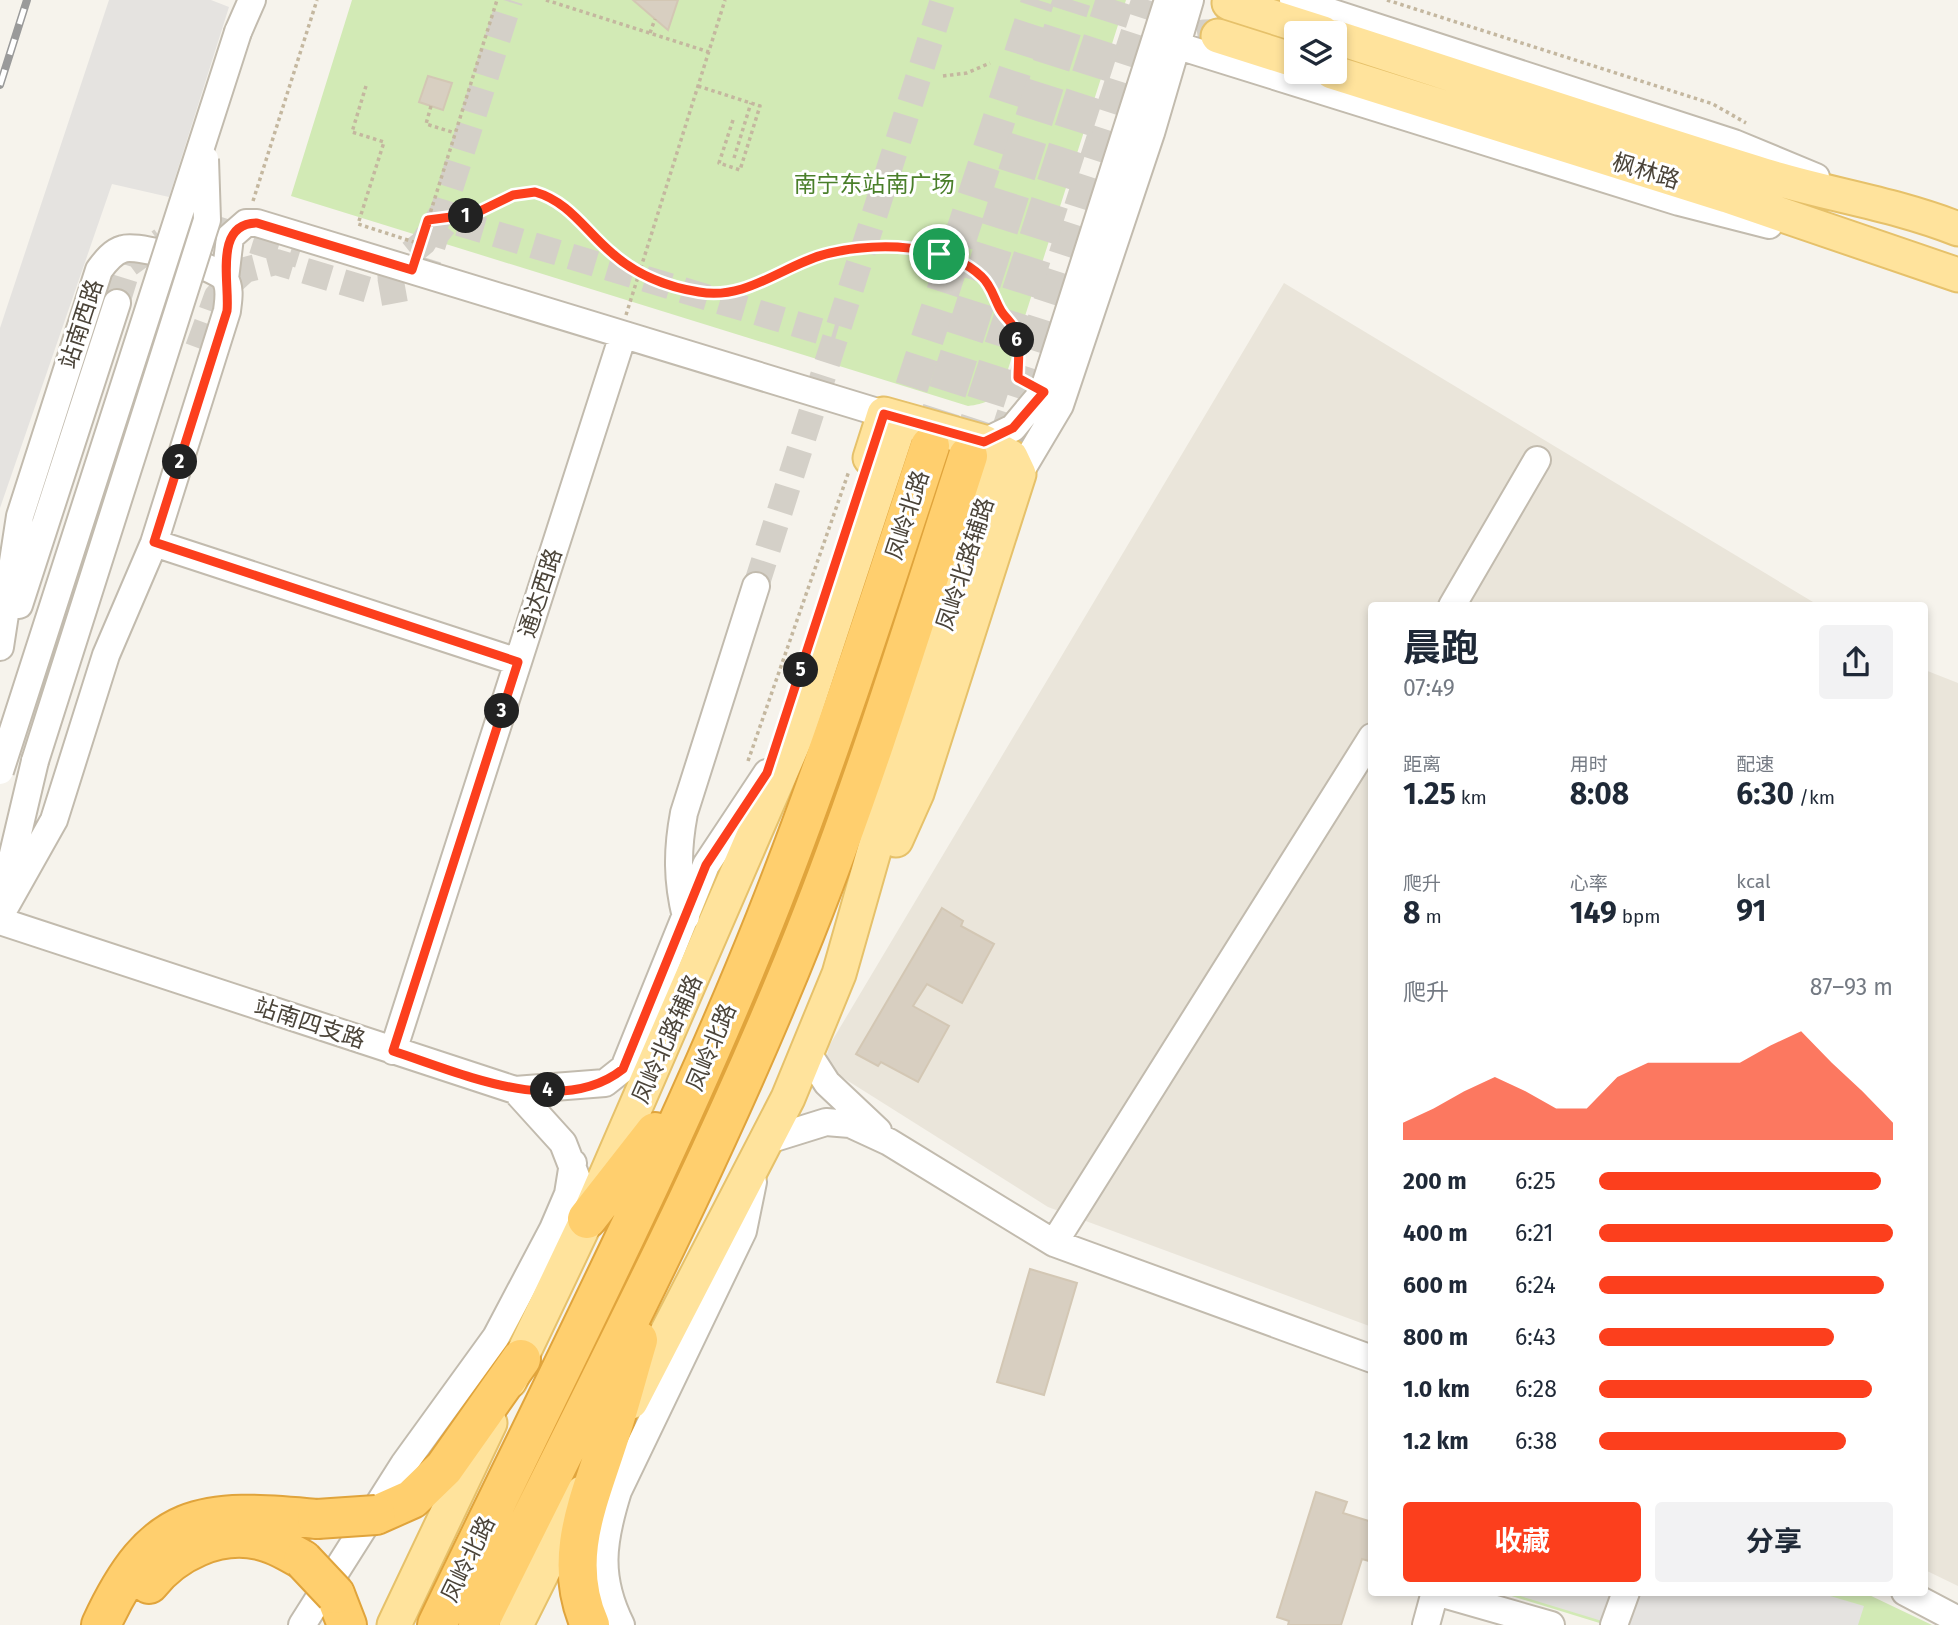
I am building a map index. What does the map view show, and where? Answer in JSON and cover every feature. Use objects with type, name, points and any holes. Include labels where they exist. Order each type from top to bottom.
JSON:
[{"type":"highway","name":"凤岭北路","points":[[437,1625],[698,1079],[765,920],[835,735],[903,432]]},
{"type":"highway","name":"凤岭北路","points":[[478,1625],[667,1241],[805,933],[874,746],[992,458]]},
{"type":"highway","points":[[587,1219],[698,1079]]},
{"type":"highway","points":[[590,1625],[580,1580],[577,1545],[583,1512],[609,1438],[667,1241]]},
{"type":"highway","points":[[101,1625],[116,1593],[137,1563],[155,1542],[181,1524],[205,1517],[238,1513],[317,1519],[376,1515],[412,1499],[444,1468],[520,1359]]},
{"type":"highway","points":[[125,1625],[138,1598],[158,1572],[207,1542],[231,1537],[259,1539],[303,1560],[341,1609]]},
{"type":"main road","points":[[1229,3],[1285,21]]},
{"type":"main road","name":"枫林路","points":[[1347,41],[1789,183],[1826,194],[1862,198],[1957,223]]},
{"type":"main road","points":[[1213,45],[1284,59]]},
{"type":"main road","name":"枫林路","points":[[1347,77],[1753,204],[1818,226],[1849,240],[1958,275]]},
{"type":"main road","points":[[741,869],[756,771],[903,432],[992,458]]},
{"type":"main road","name":"凤岭北路辅路","points":[[394,1625],[587,1219],[741,869],[797,734],[903,432]]},
{"type":"main road","name":"凤岭北路辅路","points":[[516,1625],[609,1438],[627,1411],[762,1148],[839,975],[992,458]]},
{"type":"street","points":[[232,0],[238,32]]},
{"type":"street","points":[[0,771],[238,32],[252,0]]},
{"type":"street","points":[[992,458],[1027,457],[1060,405],[1151,133],[1166,42],[1168,0]]},
{"type":"street","points":[[992,458],[1044,392],[1166,42],[1190,0]]},
{"type":"street","points":[[1293,0],[1734,143],[1862,198]]},
{"type":"street","points":[[1166,42],[1213,45],[1569,168],[1679,202],[1790,230],[1849,240]]},
{"type":"street","points":[[0,910],[36,761],[207,220],[205,139]]},
{"type":"street","points":[[106,656],[154,542],[227,311],[229,292],[225,279],[230,237],[246,223],[257,223],[623,335],[903,432]]},
{"type":"street","name":"站南西路","points":[[0,647],[20,516],[99,270],[109,257],[122,249],[138,247],[215,270],[225,279]]},
{"type":"street","points":[[0,660],[117,303]]},
{"type":"street","name":"通达西路","points":[[393,1051],[623,335]]},
{"type":"street","points":[[0,919],[54,820],[198,348]]},
{"type":"street","points":[[1454,602],[1537,460]]},
{"type":"street","points":[[154,542],[518,662]]},
{"type":"street","points":[[686,917],[679,887],[678,846],[684,813],[756,586]]},
{"type":"street","points":[[1054,1243],[1368,743]]},
{"type":"street","points":[[623,1069],[706,865],[756,771]]},
{"type":"street","name":"站南四支路","points":[[0,919],[515,1090],[605,1083],[648,1049],[679,1011]]},
{"type":"street","points":[[807,1052],[827,1083],[889,1142]]},
{"type":"street","points":[[515,1090],[548,1123],[573,1163],[579,1189],[562,1271]]},
{"type":"street","points":[[621,1625],[607,1597],[603,1560],[608,1521],[618,1491],[743,1231],[762,1148],[826,1122],[850,1124],[889,1142],[1054,1243],[1368,1358]]},
{"type":"street","points":[[302,1625],[404,1464],[496,1337],[553,1229],[568,1194],[573,1163]]},
{"type":"street","points":[[1426,1625],[1435,1596]]},
{"type":"street","points":[[1450,1596],[1551,1625]]},
{"type":"street","points":[[1614,1625],[1625,1596]]},
{"type":"street","points":[[1913,1596],[1958,1620]]},
{"type":"path","points":[[246,223],[317,0]]},
{"type":"path","points":[[412,270],[497,0]]},
{"type":"path","points":[[546,0],[709,52]]},
{"type":"path","points":[[623,335],[629,301],[726,0]]},
{"type":"path","points":[[1387,0],[1713,104],[1748,124]]},
{"type":"path","points":[[650,33],[654,19]]},
{"type":"path","points":[[943,76],[967,73],[990,64]]},
{"type":"path","points":[[366,86],[352,132],[384,142],[358,224],[420,244]]},
{"type":"path","points":[[698,86],[760,106],[740,170],[719,163],[734,117]]},
{"type":"path","points":[[734,158],[751,103]]},
{"type":"path","points":[[431,106],[426,124],[455,133]]},
{"type":"path","points":[[428,220],[474,214],[513,195],[535,192],[552,197],[565,206],[613,255],[672,287],[703,293],[726,292],[760,284],[828,253],[901,248],[939,254],[969,266],[984,278],[1016,332],[1018,378],[1044,392]]},
{"type":"path","points":[[756,771],[852,461]]},
{"type":"shaded area","points":[[109,0],[211,0],[229,7],[169,197],[112,184],[0,508],[0,328]]},
{"type":"shaded area","points":[[1284,283],[1813,602],[1368,602],[1368,1326],[1048,1207],[837,1074],[826,1060],[829,1046]]},
{"type":"shaded area","points":[[1928,671],[1958,683],[1958,1586],[1928,1571]]},
{"type":"shaded area","points":[[1520,1596],[1610,1596],[1602,1621]]},
{"type":"shaded area","points":[[1637,1596],[1830,1596],[1864,1606],[1858,1625],[1628,1625]]},
{"type":"green space","name":"南宁东站南广场","points":[[352,0],[1126,0],[1003,385],[988,400],[968,406],[291,196]]},
{"type":"green space","points":[[1512,1596],[1871,1596],[1932,1625],[1606,1625]]},
{"type":"building","points":[[633,0],[678,0],[668,30],[655,19]]},
{"type":"building","points":[[428,76],[452,83],[443,110],[419,102]]},
{"type":"building","points":[[942,908],[963,921],[961,926],[994,944],[962,1003],[927,984],[913,1006],[949,1026],[918,1082],[881,1062],[878,1066],[856,1054]]},
{"type":"building","points":[[1030,1269],[1077,1283],[1044,1395],[997,1382]]},
{"type":"building","points":[[1316,1492],[1347,1502],[1343,1513],[1368,1521],[1368,1561],[1362,1559],[1341,1625],[1288,1625],[1289,1621],[1277,1617]]},
{"type":"tunnel","points":[[377,269],[392,268],[423,243],[443,211],[510,0]]},
{"type":"tunnel","points":[[756,586],[943,0]]},
{"type":"tunnel","points":[[896,435],[1038,0]]},
{"type":"tunnel","points":[[930,446],[1072,0]]},
{"type":"tunnel","points":[[968,456],[1115,0]]},
{"type":"tunnel","points":[[1003,446],[1148,0]]},
{"type":"tunnel","points":[[1152,56],[1184,40],[1218,36]]},
{"type":"tunnel","points":[[198,348],[217,296],[245,270],[276,262],[379,293],[407,288],[425,270],[436,235],[444,225],[459,223],[836,336]]},
{"type":"tunnel","points":[[216,229],[299,255]]},
{"type":"tunnel","points":[[117,303],[129,264],[162,240]]},
{"type":"railway","points":[[0,85],[27,0]]},
{"type":"route","points":[[535,192],[552,197],[565,206],[613,255],[646,276],[672,287],[703,293],[726,292],[760,284],[828,253],[901,248],[939,254],[969,266],[984,278],[1016,332],[1018,378],[1044,392],[1013,428],[984,442],[884,414],[767,773],[706,865],[623,1069],[605,1083],[551,1090],[515,1090],[393,1051],[518,662],[154,542],[227,311],[229,292],[225,279],[230,237],[246,223],[257,223],[412,270],[428,220],[474,214],[513,195],[535,192]]}]
